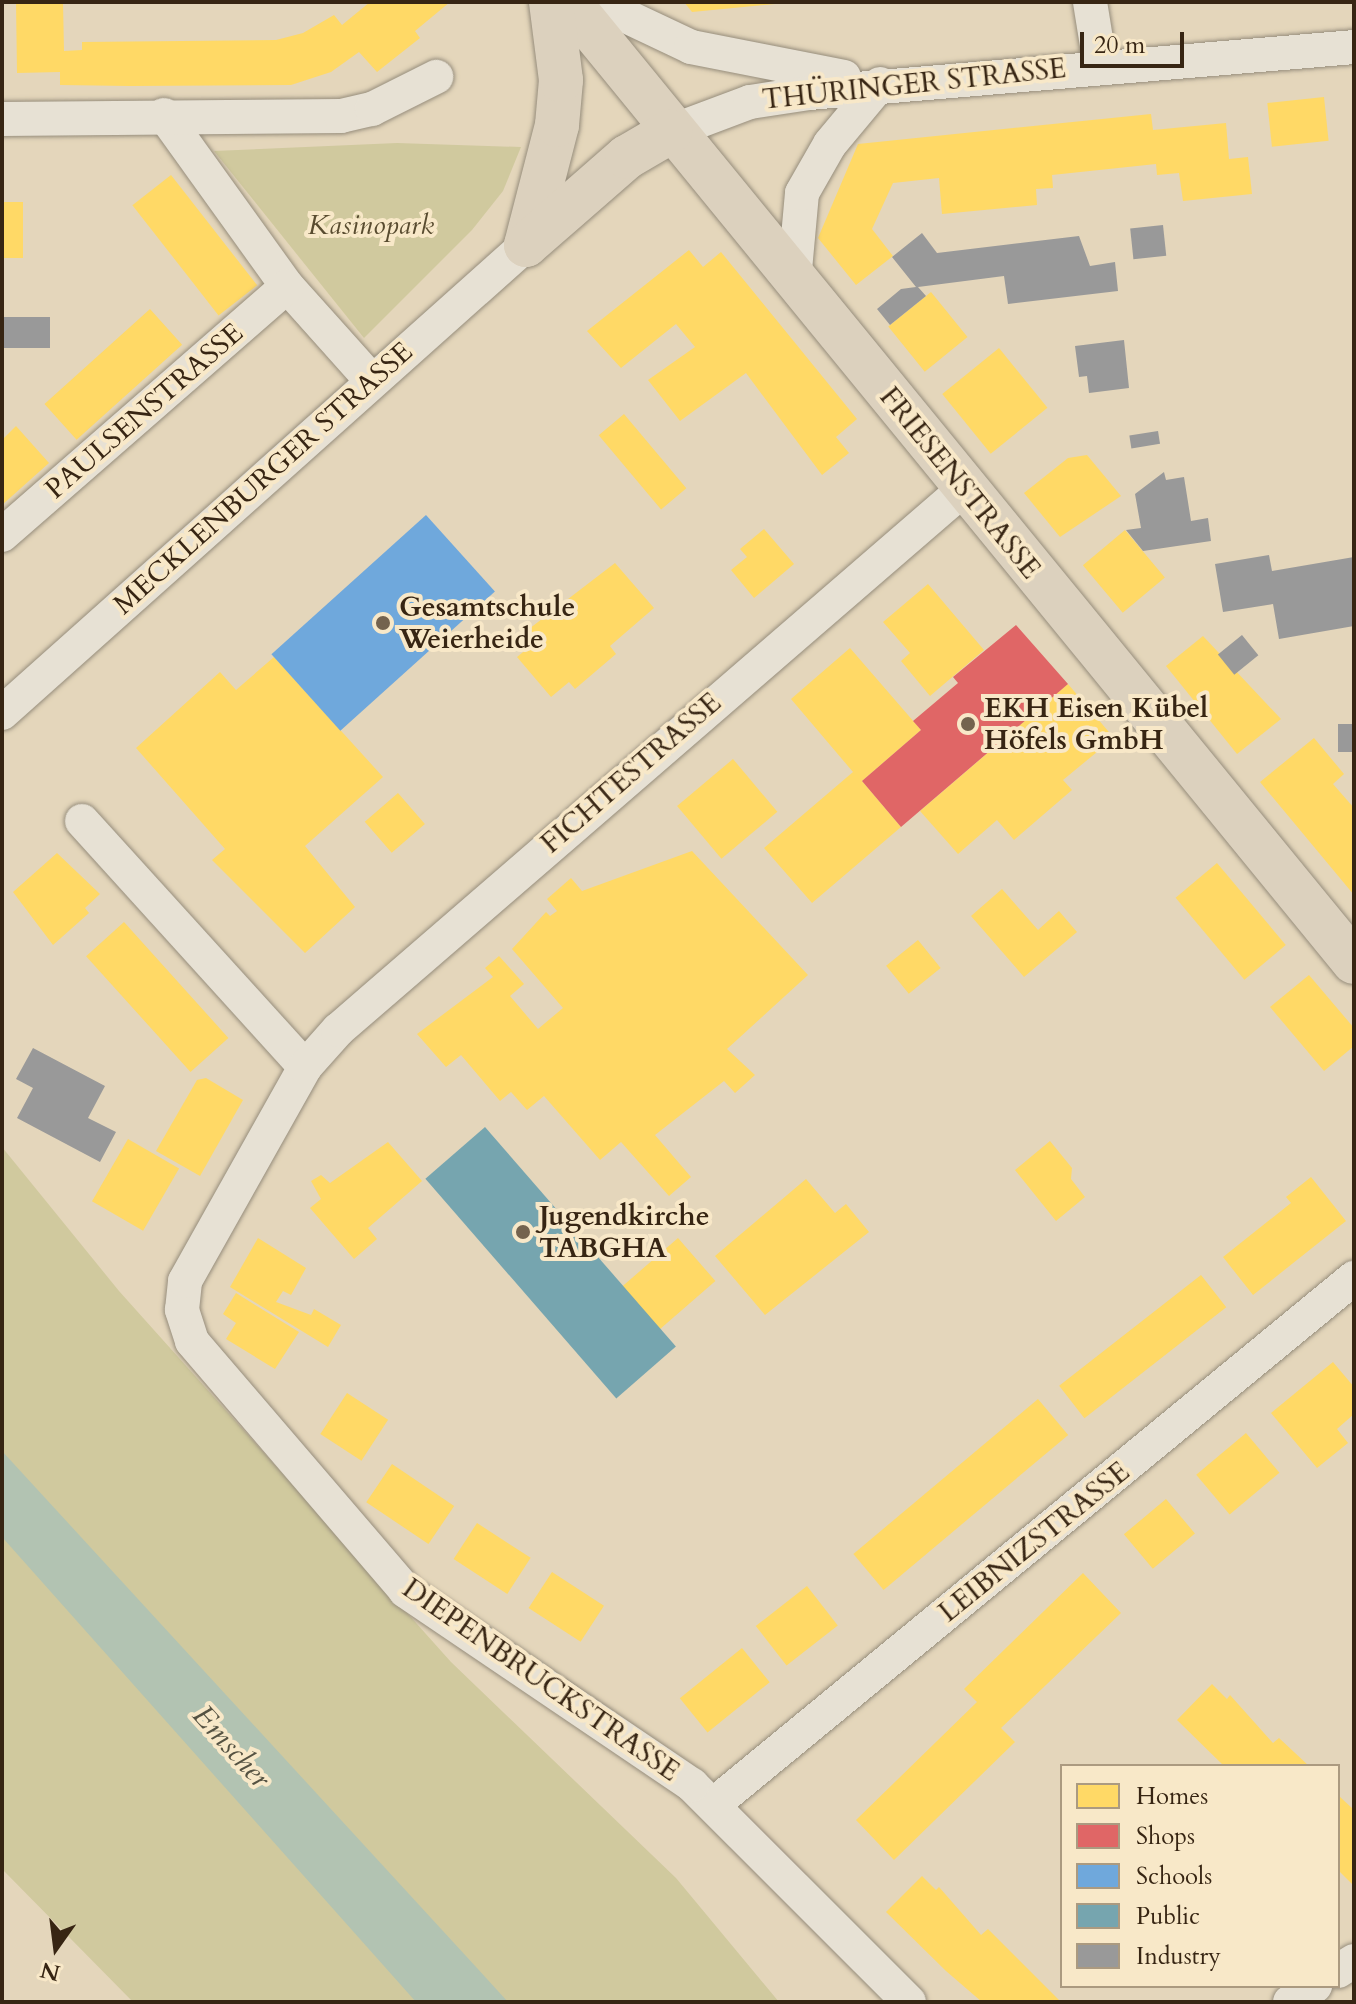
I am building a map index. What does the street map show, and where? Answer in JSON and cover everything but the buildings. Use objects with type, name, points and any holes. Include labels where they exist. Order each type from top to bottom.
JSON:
[{"type":"main road","points":[[526,245],[557,125],[561,80],[551,2]]},
{"type":"main road","name":"FRIESENSTRASSE","points":[[569,2],[670,132],[1354,962]]},
{"type":"main road","name":"MECKLENBURGER STRASSE","points":[[526,245],[627,157],[670,132]]},
{"type":"street","points":[[596,2],[691,47],[880,84],[830,144],[802,193],[794,281]]},
{"type":"street","points":[[1090,2],[1100,64]]},
{"type":"street","name":"THÜRINGER STRASSE","points":[[670,132],[750,102],[880,84],[1100,64],[1354,47]]},
{"type":"street","points":[[2,119],[164,115],[341,116],[372,109],[436,77]]},
{"type":"street","points":[[164,115],[287,286],[372,381]]},
{"type":"street","name":"MECKLENBURGER STRASSE","points":[[2,713],[526,245]]},
{"type":"street","name":"PAULSENSTRASSE","points":[[2,535],[287,286]]},
{"type":"street","name":"FICHTESTRASSE","points":[[192,1341],[182,1310],[185,1281],[305,1067],[387,985],[965,488]]},
{"type":"street","points":[[82,821],[305,1067]]},
{"type":"street","name":"LEIBNIZSTRASSE","points":[[713,1805],[1354,1278]]},
{"type":"street","name":"DIEPENBRUCKSTRASSE","points":[[192,1341],[406,1591],[552,1687],[713,1805],[909,2002]]},
{"type":"street","points":[[1290,2002],[1312,1988]]},
{"type":"green space","name":"Kasinopark","points":[[397,143],[521,147],[503,191],[472,230],[364,338],[214,151]]},
{"type":"green space","points":[[2,1147],[119,1291],[451,1662],[676,1878],[779,2002],[133,2002],[2,1869]]},
{"type":"water","name":"Emscher","points":[[2,1451],[508,2002],[416,2002],[2,1537]]},
{"type":"place","name":"Gesamtschule Weierheide","points":[[383,623]]},
{"type":"place","name":"EKH Eisen Kübel Höfels GmbH","points":[[968,724]]},
{"type":"place","name":"Jugendkirche TABGHA","points":[[523,1232]]}]
